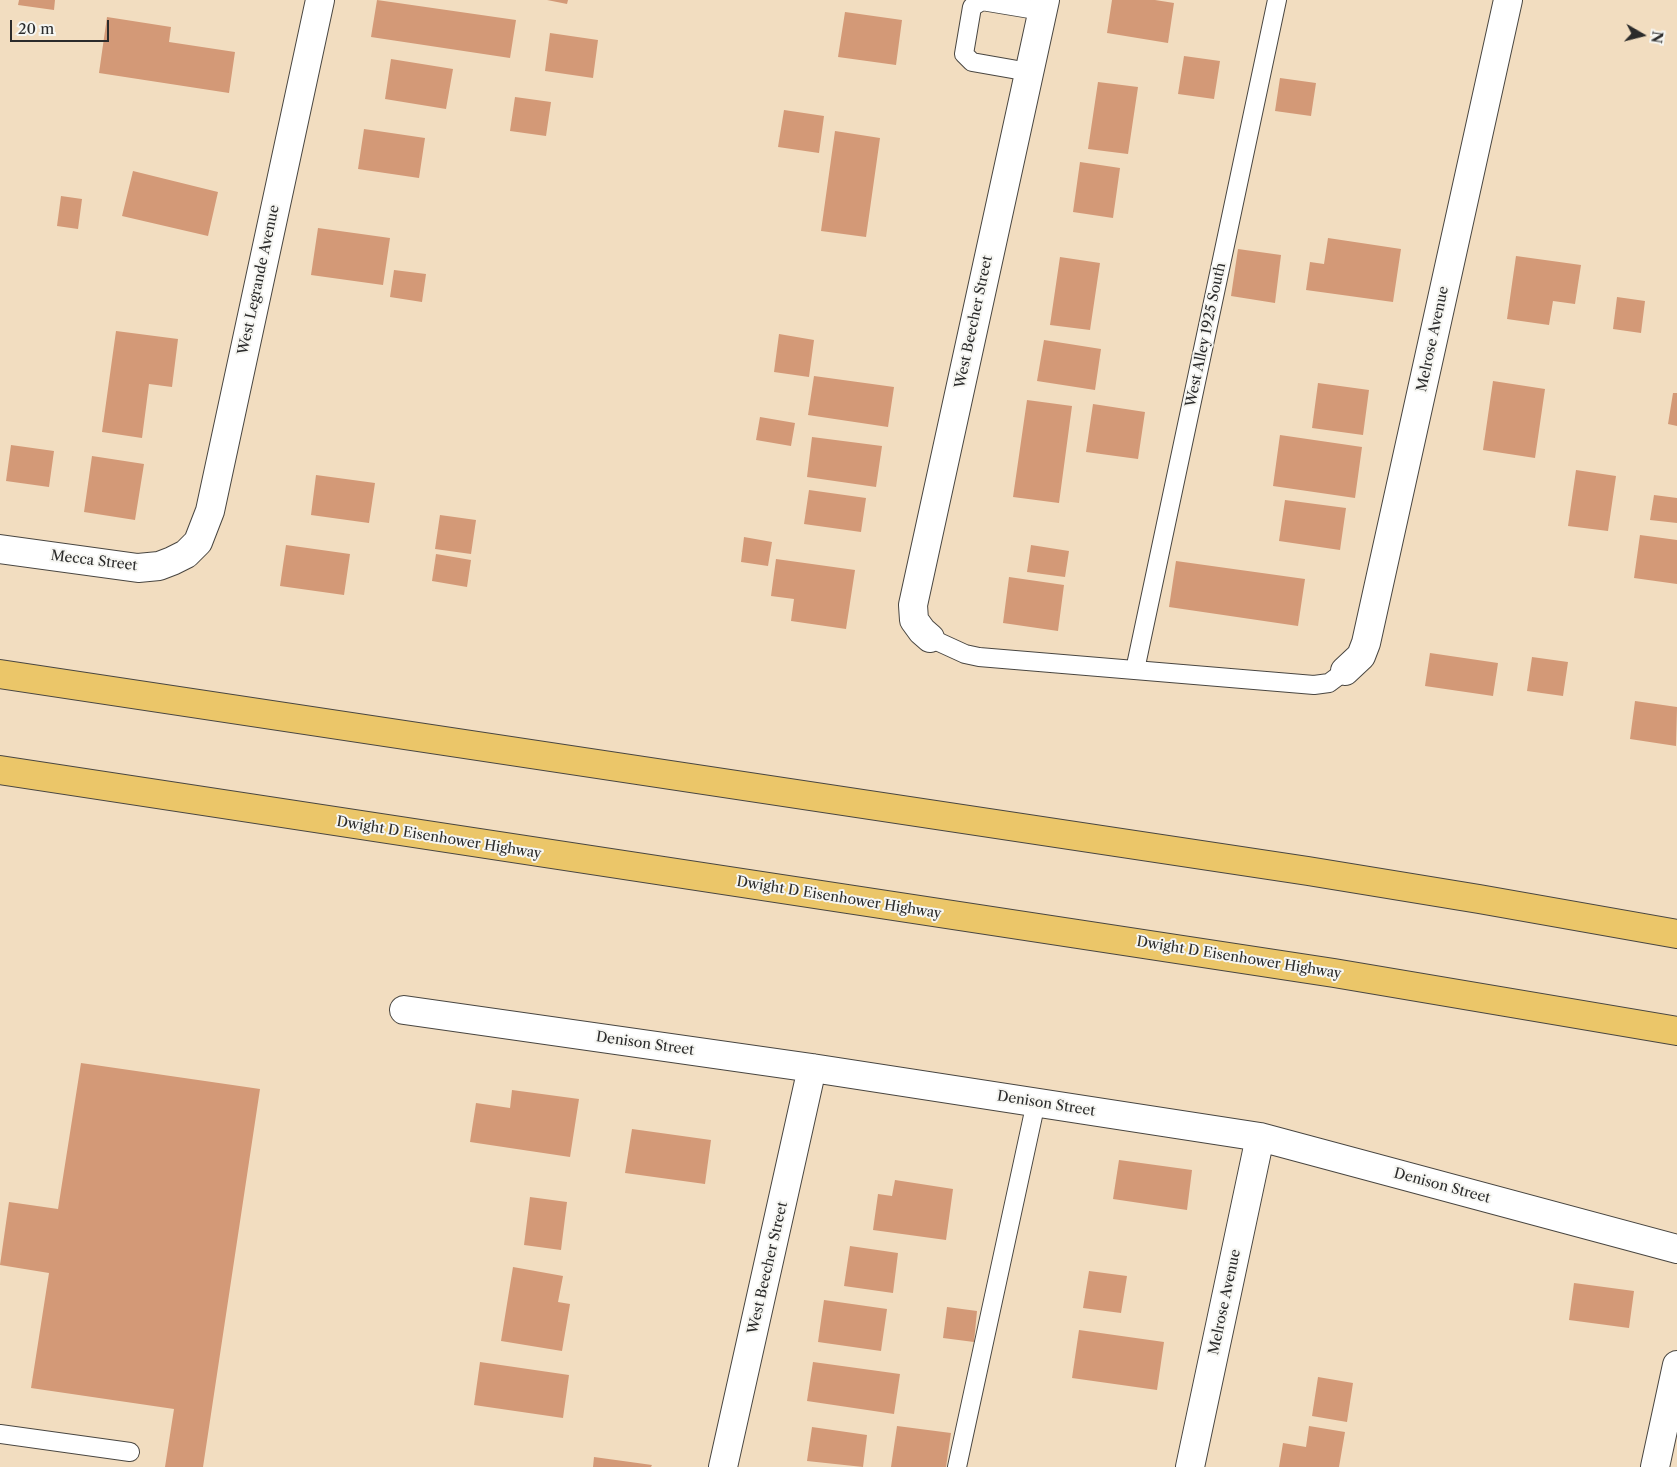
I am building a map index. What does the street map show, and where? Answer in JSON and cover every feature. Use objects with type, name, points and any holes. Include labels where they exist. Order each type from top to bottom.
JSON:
[{"type":"highway","points":[[0,674],[209,708],[1479,898],[1677,934]]},
{"type":"highway","name":"Dwight D Eisenhower Highway","points":[[0,770],[1324,971],[1677,1031]]},
{"type":"street","name":"West Legrande Avenue","points":[[186,554],[198,542],[210,511],[320,0]]},
{"type":"street","name":"Melrose Avenue","points":[[1344,672],[1361,656],[1366,643],[1508,0]]},
{"type":"street","name":"West Beecher Street","points":[[930,638],[914,620],[913,605],[1043,6]]},
{"type":"street","name":"Mecca Street","points":[[0,550],[138,568],[159,566],[186,554]]},
{"type":"street","name":"Denison Street","points":[[404,1010],[812,1068],[1260,1137],[1677,1249]]},
{"type":"street","name":"West Beecher Street","points":[[723,1467],[812,1068]]},
{"type":"street","name":"Melrose Avenue","points":[[1190,1467],[1260,1137]]},
{"type":"street","points":[[1655,1467],[1677,1365]]},
{"type":"lane","name":"West Alley 1925 South","points":[[1135,670],[1277,0]]},
{"type":"lane","points":[[1028,72],[972,62],[964,54],[972,7],[982,1],[1043,6]]},
{"type":"lane","points":[[930,638],[965,654],[978,657],[1314,685],[1329,683],[1344,672]]},
{"type":"lane","points":[[957,1467],[1036,1102]]},
{"type":"lane","points":[[0,1434],[130,1452]]},
{"type":"building","points":[[19,0],[55,0],[54,10],[18,5]]},
{"type":"building","points":[[377,0],[516,20],[510,58],[371,37]]},
{"type":"building","points":[[547,0],[568,0],[567,4]]},
{"type":"building","points":[[1112,0],[1155,0],[1174,3],[1168,43],[1107,33]]},
{"type":"building","points":[[845,12],[902,20],[896,65],[838,57]]},
{"type":"building","points":[[107,17],[171,27],[169,42],[235,52],[229,93],[99,73]]},
{"type":"building","points":[[550,33],[598,40],[593,78],[545,71]]},
{"type":"building","points":[[1184,56],[1220,61],[1214,99],[1178,94]]},
{"type":"building","points":[[391,59],[453,69],[446,109],[385,99]]},
{"type":"building","points":[[1280,78],[1316,83],[1311,116],[1275,111]]},
{"type":"building","points":[[1098,82],[1138,87],[1128,154],[1088,149]]},
{"type":"building","points":[[515,97],[551,102],[546,136],[510,131]]},
{"type":"building","points":[[784,110],[824,116],[819,153],[778,147]]},
{"type":"building","points":[[364,129],[425,138],[419,178],[358,169]]},
{"type":"building","points":[[835,131],[880,138],[866,237],[821,231]]},
{"type":"building","points":[[1080,162],[1120,168],[1113,218],[1073,212]]},
{"type":"building","points":[[133,171],[218,192],[208,236],[122,216]]},
{"type":"building","points":[[61,196],[82,199],[78,229],[57,226]]},
{"type":"building","points":[[318,228],[390,238],[383,285],[311,275]]},
{"type":"building","points":[[1328,238],[1401,249],[1393,302],[1306,290],[1310,262],[1324,264]]},
{"type":"building","points":[[1238,249],[1281,255],[1275,303],[1231,296]]},
{"type":"building","points":[[1516,256],[1581,265],[1575,304],[1553,301],[1549,325],[1507,319]]},
{"type":"building","points":[[1060,257],[1100,263],[1090,330],[1050,325]]},
{"type":"building","points":[[394,270],[426,274],[422,302],[390,297]]},
{"type":"building","points":[[1617,297],[1645,301],[1641,333],[1613,329]]},
{"type":"building","points":[[116,331],[178,339],[172,387],[149,384],[142,438],[102,432]]},
{"type":"building","points":[[779,334],[814,340],[809,377],[774,372]]},
{"type":"building","points":[[1044,340],[1101,349],[1095,390],[1037,381]]},
{"type":"building","points":[[814,376],[894,387],[888,427],[808,415]]},
{"type":"building","points":[[1493,381],[1545,389],[1535,458],[1483,450]]},
{"type":"building","points":[[1318,383],[1369,390],[1363,435],[1312,428]]},
{"type":"building","points":[[1673,393],[1677,393],[1677,426],[1668,424]]},
{"type":"building","points":[[1027,400],[1072,406],[1059,503],[1013,497]]},
{"type":"building","points":[[1093,404],[1145,412],[1138,459],[1086,452]]},
{"type":"building","points":[[760,417],[795,423],[791,446],[756,440]]},
{"type":"building","points":[[1280,435],[1362,447],[1355,498],[1273,486]]},
{"type":"building","points":[[812,437],[882,446],[876,487],[807,477]]},
{"type":"building","points":[[11,445],[54,451],[49,487],[6,481]]},
{"type":"building","points":[[92,456],[144,464],[135,520],[84,512]]},
{"type":"building","points":[[1576,470],[1616,476],[1608,531],[1568,526]]},
{"type":"building","points":[[316,475],[375,483],[369,523],[311,515]]},
{"type":"building","points":[[809,490],[866,498],[861,532],[804,524]]},
{"type":"building","points":[[1654,495],[1677,498],[1677,523],[1650,520]]},
{"type":"building","points":[[1285,500],[1346,508],[1340,550],[1279,541]]},
{"type":"building","points":[[440,515],[476,520],[471,554],[435,549]]},
{"type":"building","points":[[1640,535],[1677,540],[1677,584],[1634,578]]},
{"type":"building","points":[[744,537],[772,542],[768,566],[741,562]]},
{"type":"building","points":[[286,545],[350,554],[344,595],[280,586]]},
{"type":"building","points":[[1031,545],[1069,551],[1065,577],[1027,572]]},
{"type":"building","points":[[436,554],[471,560],[467,587],[432,581]]},
{"type":"building","points":[[776,559],[855,570],[846,629],[791,621],[794,599],[771,596]]},
{"type":"building","points":[[1176,561],[1305,579],[1298,626],[1169,607]]},
{"type":"building","points":[[1009,577],[1064,585],[1058,631],[1003,623]]},
{"type":"building","points":[[1430,653],[1498,663],[1493,696],[1425,686]]},
{"type":"building","points":[[1532,657],[1568,662],[1563,696],[1527,691]]},
{"type":"building","points":[[1635,701],[1677,707],[1676,746],[1630,739]]},
{"type":"building","points":[[81,1063],[260,1089],[203,1467],[165,1467],[174,1409],[31,1388],[49,1273],[0,1265],[9,1202],[58,1209]]},
{"type":"building","points":[[512,1090],[579,1099],[570,1157],[470,1142],[476,1103],[510,1108]]},
{"type":"building","points":[[632,1129],[711,1140],[705,1184],[625,1173]]},
{"type":"building","points":[[1119,1160],[1192,1170],[1187,1210],[1113,1199]]},
{"type":"building","points":[[895,1180],[953,1189],[946,1240],[873,1230],[878,1194],[892,1196]]},
{"type":"building","points":[[530,1197],[567,1202],[561,1250],[524,1245]]},
{"type":"building","points":[[850,1246],[898,1253],[893,1293],[844,1286]]},
{"type":"building","points":[[513,1267],[563,1276],[558,1302],[570,1304],[562,1351],[501,1341]]},
{"type":"building","points":[[1089,1271],[1127,1276],[1121,1313],[1083,1308]]},
{"type":"building","points":[[1574,1283],[1634,1291],[1629,1328],[1569,1320]]},
{"type":"building","points":[[824,1300],[887,1309],[881,1351],[818,1342]]},
{"type":"building","points":[[947,1307],[977,1311],[974,1342],[943,1338]]},
{"type":"building","points":[[1079,1330],[1164,1342],[1157,1390],[1072,1378]]},
{"type":"building","points":[[480,1362],[569,1375],[563,1418],[474,1405]]},
{"type":"building","points":[[813,1362],[900,1374],[894,1414],[807,1401]]},
{"type":"building","points":[[1318,1377],[1353,1383],[1347,1422],[1312,1416]]},
{"type":"building","points":[[897,1426],[951,1433],[946,1467],[891,1467]]},
{"type":"building","points":[[1309,1426],[1345,1432],[1339,1467],[1279,1467],[1283,1443],[1306,1447]]},
{"type":"building","points":[[812,1427],[867,1435],[863,1467],[807,1461]]},
{"type":"building","points":[[594,1457],[652,1465],[651,1467],[593,1467]]}]
